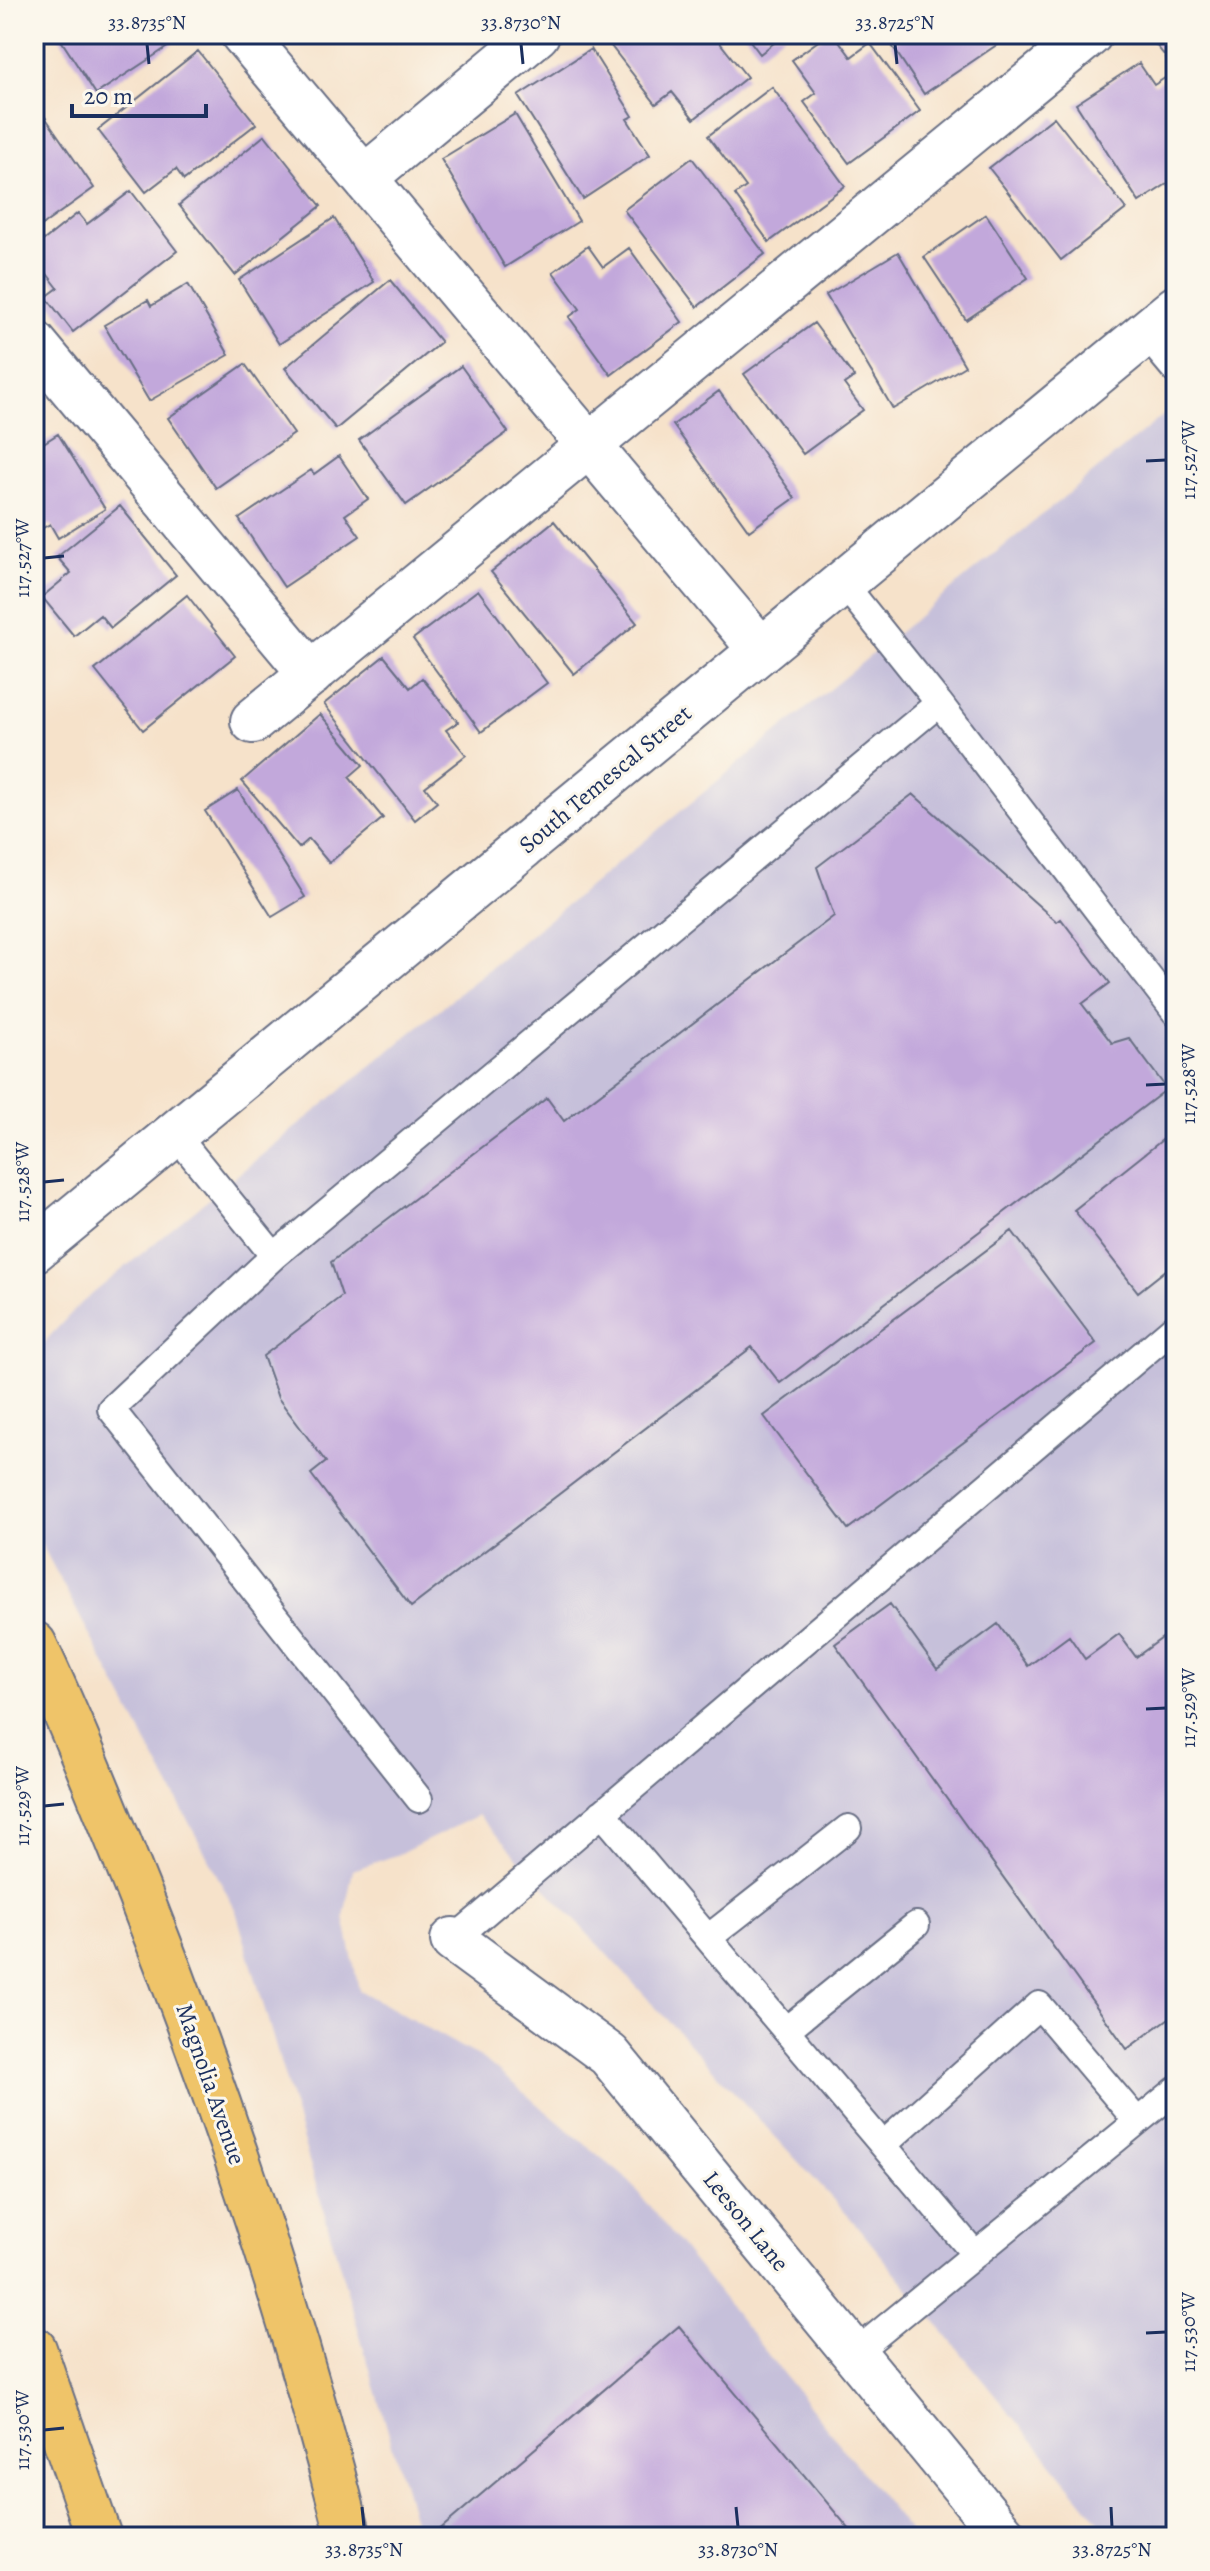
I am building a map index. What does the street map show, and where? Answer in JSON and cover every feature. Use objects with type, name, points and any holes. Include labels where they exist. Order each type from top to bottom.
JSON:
[{"type":"main road","name":"Magnolia Avenue","points":[[34,1644],[113,1827],[182,2000],[309,2386],[349,2537]]},
{"type":"main road","points":[[34,2349],[41,2394],[99,2537]]},
{"type":"street","points":[[243,34],[761,650]]},
{"type":"street","points":[[364,178],[537,34]]},
{"type":"street","points":[[253,721],[1090,34]]},
{"type":"street","name":"South Temescal Street","points":[[34,1250],[1160,321]]},
{"type":"street","points":[[34,343],[311,674]]},
{"type":"street","name":"Leeson Lane","points":[[453,1940],[609,2055],[1005,2537]]},
{"type":"lane","points":[[1160,321],[1176,371]]},
{"type":"lane","points":[[843,583],[939,703],[1176,1013]]},
{"type":"lane","points":[[419,1799],[111,1409],[274,1256],[939,703]]},
{"type":"lane","points":[[175,1134],[274,1256]]},
{"type":"lane","points":[[453,1940],[1176,1326]]},
{"type":"lane","points":[[602,1813],[975,2254]]},
{"type":"lane","points":[[708,1938],[848,1828]]},
{"type":"lane","points":[[786,2030],[916,1925]]},
{"type":"lane","points":[[883,2145],[1039,2005],[1137,2121]]},
{"type":"lane","points":[[855,2353],[1176,2090]]},
{"type":"shaded area","points":[[1176,405],[1176,2537],[1112,2537],[853,2221],[478,1815],[402,1853],[353,1870],[344,1917],[359,1990],[486,2061],[628,2180],[914,2537],[419,2537],[236,1911],[34,1530],[34,1353],[79,1305]]},
{"type":"building","points":[[57,34],[170,34],[175,42],[96,94]]},
{"type":"building","points":[[608,34],[713,34],[747,77],[694,119],[672,92],[656,104],[604,37]]},
{"type":"building","points":[[745,34],[785,34],[760,54]]},
{"type":"building","points":[[828,34],[834,34],[851,57],[870,43],[920,111],[849,163],[804,102],[816,93],[792,60]]},
{"type":"building","points":[[898,34],[996,34],[1001,42],[924,94],[891,44],[900,38]]},
{"type":"building","points":[[1176,34],[1176,70],[1149,36]]},
{"type":"building","points":[[591,49],[633,116],[627,119],[650,155],[583,199],[518,96]]},
{"type":"building","points":[[198,51],[256,124],[184,180],[176,169],[146,192],[98,130]]},
{"type":"building","points":[[1139,63],[1154,85],[1168,76],[1176,88],[1176,178],[1139,202],[1076,104]]},
{"type":"building","points":[[772,87],[845,186],[769,242],[735,195],[746,187],[708,136]]},
{"type":"building","points":[[515,114],[579,221],[505,267],[441,159]]},
{"type":"building","points":[[45,117],[94,188],[34,231],[34,125]]},
{"type":"building","points":[[1054,117],[1126,209],[1061,260],[989,168]]},
{"type":"building","points":[[265,135],[321,206],[235,275],[179,205]]},
{"type":"building","points":[[692,158],[765,254],[697,307],[624,210]]},
{"type":"building","points":[[131,191],[177,251],[73,332],[46,297],[58,288],[34,257],[34,248],[78,213],[87,224]]},
{"type":"building","points":[[986,214],[1028,278],[966,320],[924,257]]},
{"type":"building","points":[[334,218],[374,282],[279,344],[239,280]]},
{"type":"building","points":[[588,246],[603,267],[629,248],[682,322],[611,375],[569,317],[580,309],[553,272]]},
{"type":"building","points":[[898,252],[965,366],[893,409],[826,295]]},
{"type":"building","points":[[390,280],[441,342],[336,429],[285,368]]},
{"type":"building","points":[[188,284],[229,355],[149,401],[104,325],[148,300],[151,306]]},
{"type":"building","points":[[814,323],[854,377],[844,384],[863,410],[803,454],[744,374]]},
{"type":"building","points":[[245,364],[294,434],[216,488],[168,418]]},
{"type":"building","points":[[461,366],[508,432],[406,505],[359,440]]},
{"type":"building","points":[[719,391],[795,498],[749,531],[673,425]]},
{"type":"building","points":[[58,434],[105,509],[58,538],[50,524],[34,533],[34,449]]},
{"type":"building","points":[[339,456],[368,499],[345,515],[360,536],[284,587],[239,519],[311,470],[314,474]]},
{"type":"building","points":[[120,506],[176,575],[111,628],[100,615],[74,636],[42,597],[71,573],[57,557]]},
{"type":"building","points":[[554,521],[637,623],[574,674],[491,572]]},
{"type":"building","points":[[478,590],[547,683],[481,732],[413,639]]},
{"type":"building","points":[[187,595],[235,656],[143,730],[95,670]]},
{"type":"building","points":[[384,656],[410,688],[422,678],[458,722],[446,730],[466,755],[425,787],[437,802],[415,820],[324,704]]},
{"type":"building","points":[[320,714],[363,765],[349,777],[383,818],[329,863],[309,839],[299,848],[242,781]]},
{"type":"building","points":[[238,790],[305,897],[272,917],[205,811]]},
{"type":"building","points":[[913,794],[1057,922],[1061,919],[1110,983],[1082,1004],[1112,1043],[1129,1038],[1167,1089],[780,1383],[752,1347],[411,1607],[311,1474],[326,1462],[278,1398],[263,1356],[342,1296],[331,1262],[547,1098],[564,1121],[834,916],[817,867]]},
{"type":"building","points":[[1176,1129],[1176,1262],[1138,1292],[1074,1210]]},
{"type":"building","points":[[1012,1231],[1096,1343],[848,1529],[764,1416]]},
{"type":"building","points":[[890,1604],[937,1669],[998,1624],[1028,1666],[1069,1636],[1085,1659],[1119,1634],[1136,1657],[1176,1628],[1176,2013],[1127,2049],[835,1644]]},
{"type":"building","points":[[679,2326],[856,2537],[431,2537]]}]
